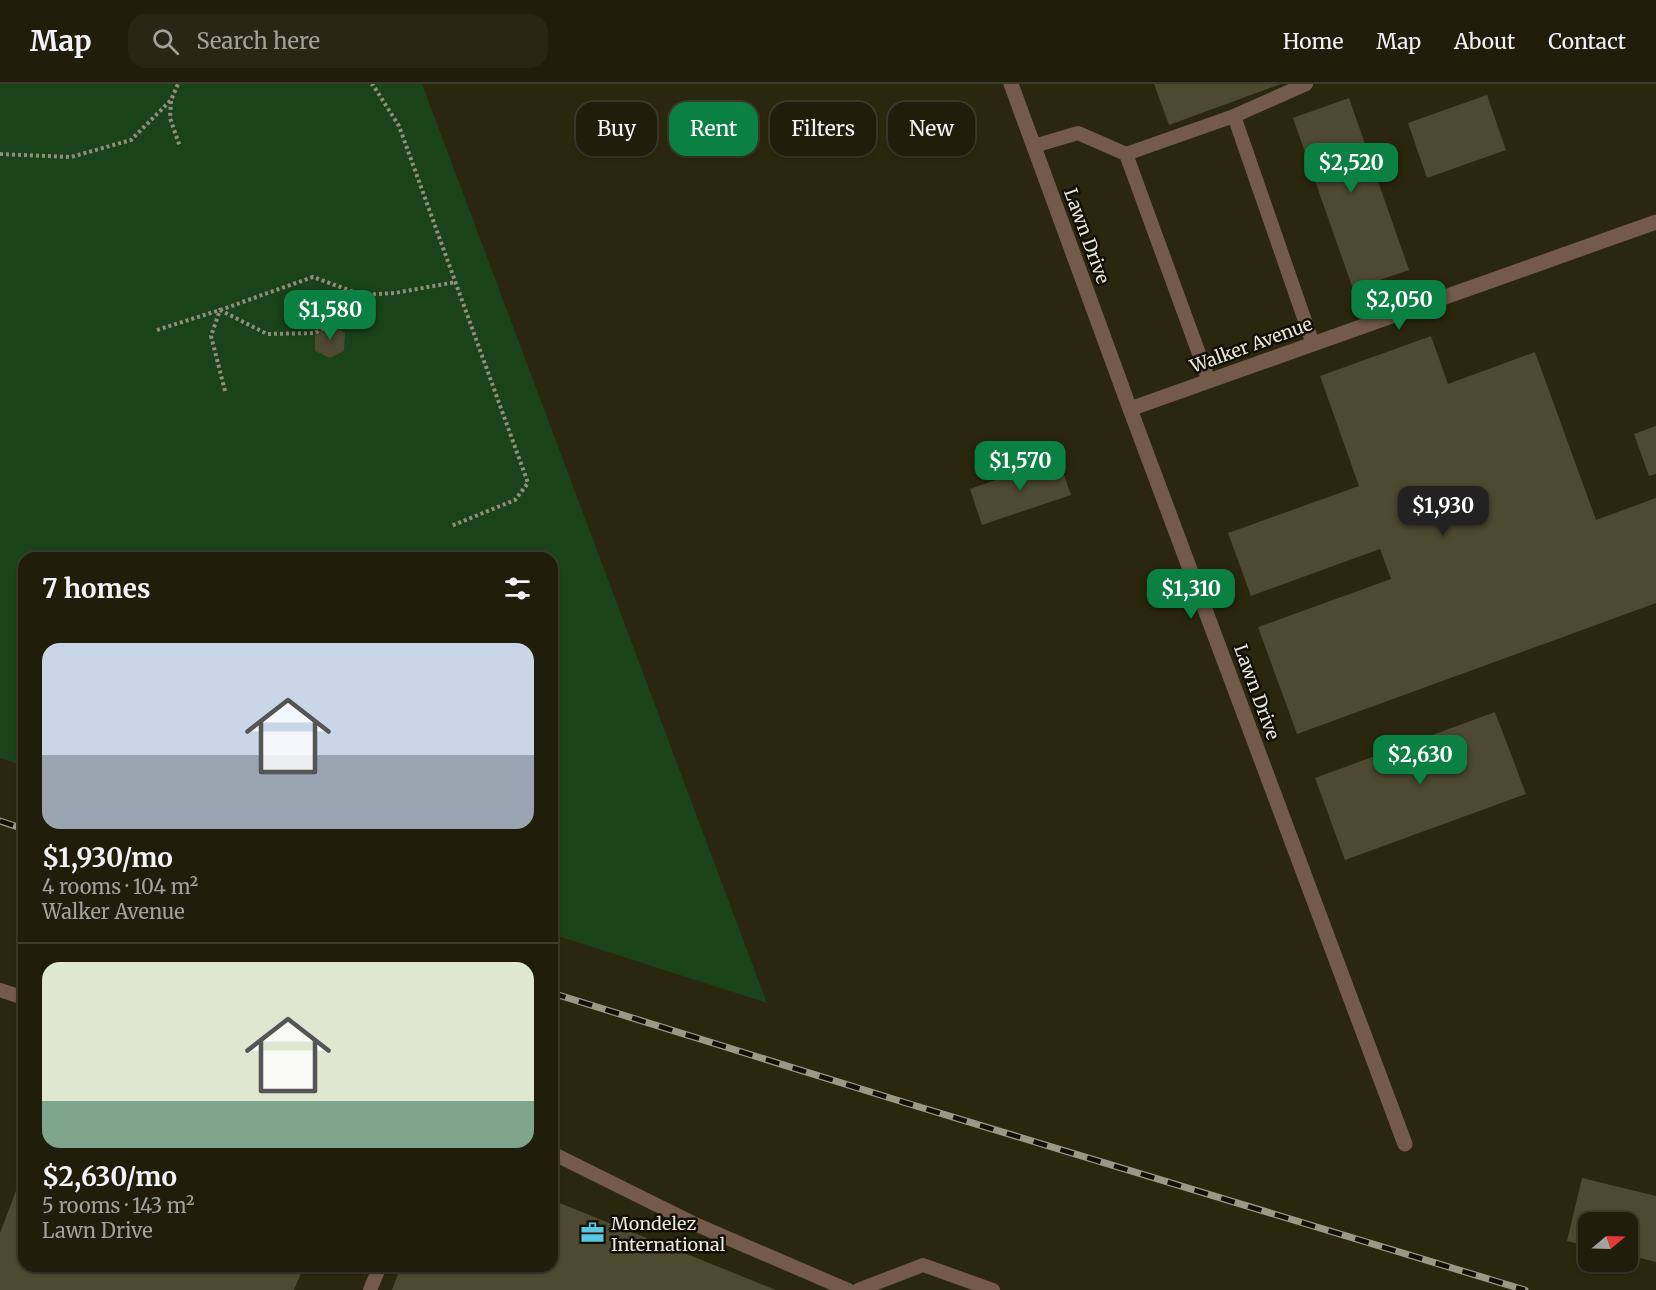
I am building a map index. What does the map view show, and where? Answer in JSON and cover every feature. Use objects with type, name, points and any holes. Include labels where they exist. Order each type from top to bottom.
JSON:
[{"type":"street","name":"Lawn Drive","points":[[1011,84],[1405,1144]]},
{"type":"street","name":"Walker Avenue","points":[[1130,409],[1656,222]]},
{"type":"lane","points":[[1034,146],[1078,133],[1126,154],[1234,116],[1306,84]]},
{"type":"lane","points":[[1234,116],[1312,344]]},
{"type":"lane","points":[[1126,154],[1209,381]]},
{"type":"lane","points":[[0,990],[18,996]]},
{"type":"lane","points":[[558,1156],[695,1224],[848,1290]]},
{"type":"lane","points":[[858,1290],[923,1265],[993,1290]]},
{"type":"lane","points":[[370,1290],[378,1272]]},
{"type":"path","points":[[178,84],[171,100],[170,118],[180,147]]},
{"type":"path","points":[[371,84],[374,85],[399,126],[528,483],[515,500],[451,526]]},
{"type":"path","points":[[0,154],[71,158],[131,140],[171,100]]},
{"type":"path","points":[[157,330],[313,277],[362,295],[395,293],[456,282]]},
{"type":"path","points":[[220,310],[267,334],[315,333],[330,324],[362,295]]},
{"type":"path","points":[[220,310],[211,336],[225,391]]},
{"type":"green space","points":[[0,84],[422,84],[767,1003],[558,936],[558,552],[18,552],[18,764],[0,758]]},
{"type":"building","points":[[1154,84],[1281,84],[1169,125]]},
{"type":"building","points":[[1487,95],[1506,150],[1427,178],[1408,123]]},
{"type":"building","points":[[1349,98],[1409,270],[1353,289],[1293,118]]},
{"type":"building","points":[[330,324],[345,333],[344,351],[330,358],[315,351],[315,333]]},
{"type":"building","points":[[1431,336],[1448,384],[1535,352],[1596,520],[1656,498],[1656,603],[1297,734],[1258,627],[1391,579],[1380,549],[1251,596],[1228,533],[1359,486],[1320,376]]},
{"type":"building","points":[[1656,426],[1656,474],[1649,476],[1634,434]]},
{"type":"building","points":[[1058,458],[1071,495],[982,525],[970,489]]},
{"type":"building","points":[[1495,712],[1526,794],[1345,860],[1315,778]]},
{"type":"building","points":[[1582,1178],[1656,1196],[1656,1262],[1638,1258],[1638,1212],[1578,1212],[1578,1244],[1567,1241]]},
{"type":"building","points":[[18,1186],[18,1272],[302,1272],[294,1290],[0,1290],[0,1233]]},
{"type":"building","name":"Mondelez International","points":[[558,1202],[776,1290],[392,1290],[399,1272],[558,1272]]},
{"type":"railway","points":[[0,821],[18,827]]},
{"type":"railway","points":[[558,995],[1525,1290]]},
{"type":"place","name":"Mondelez International","points":[[593,1233]]}]
